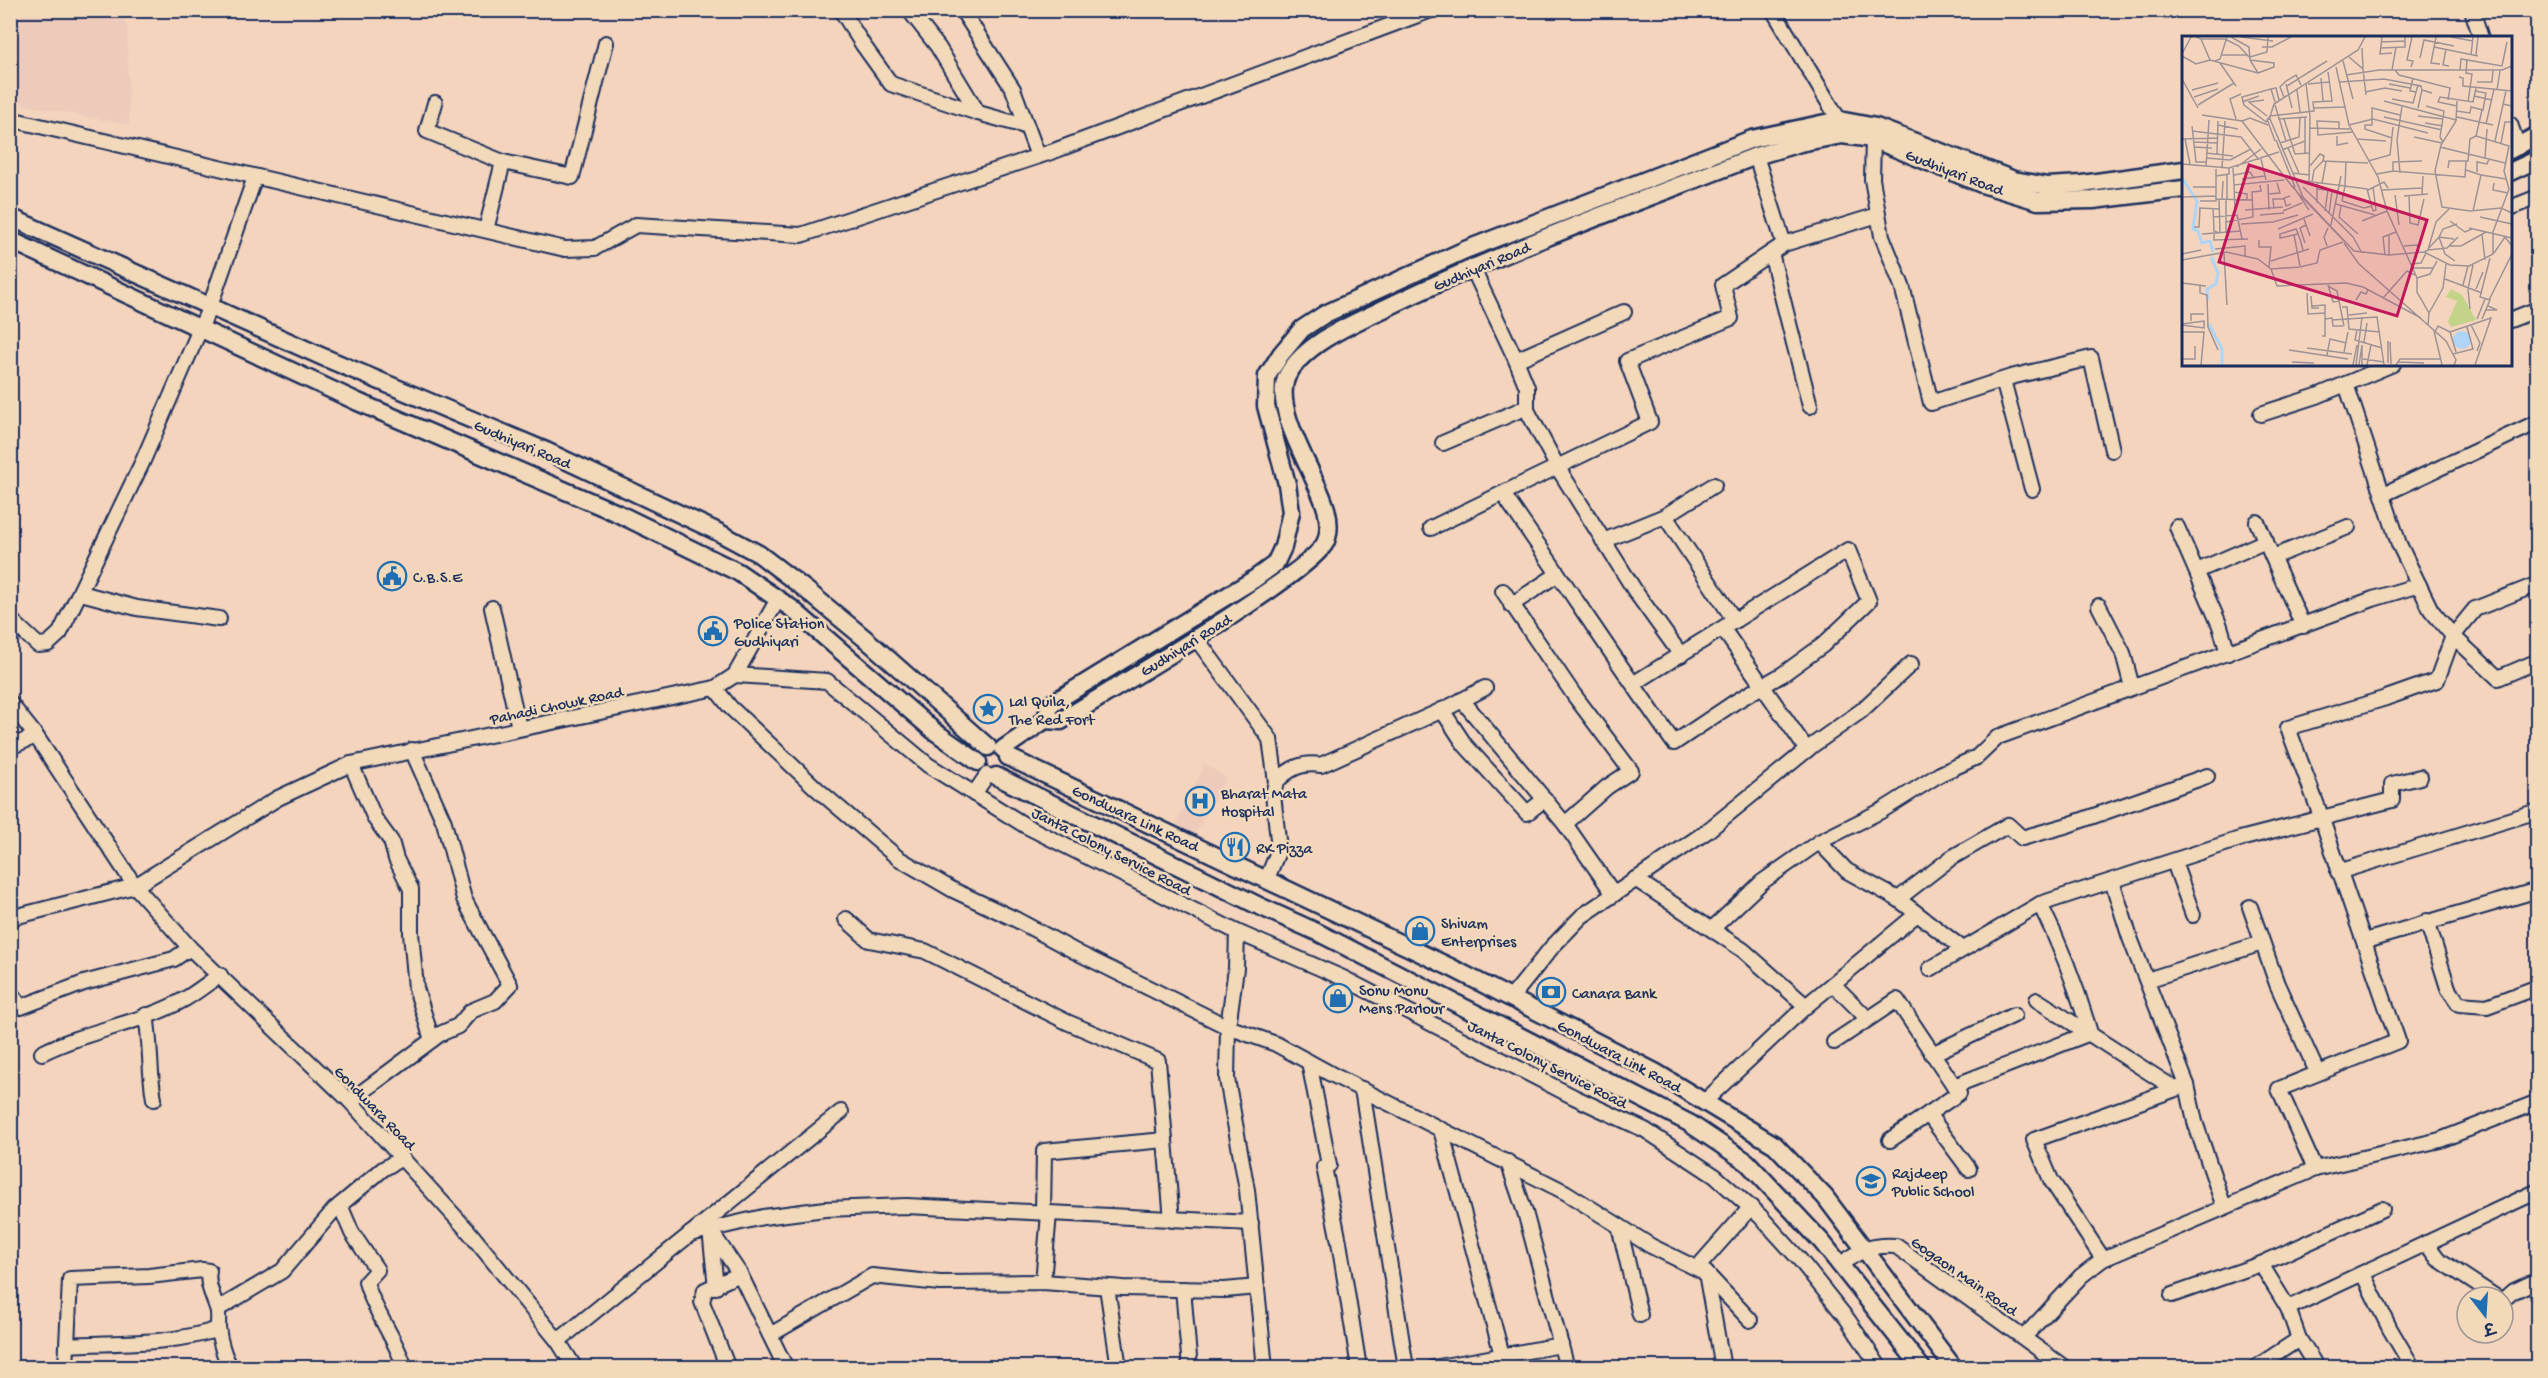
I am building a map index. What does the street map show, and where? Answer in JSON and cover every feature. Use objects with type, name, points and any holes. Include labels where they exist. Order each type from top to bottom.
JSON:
[{"type":"street","points":[[909,10],[938,47],[978,113]]},
{"type":"street","points":[[962,10],[1012,89],[1038,156]]},
{"type":"street","points":[[10,119],[565,249],[595,248],[636,225],[801,235],[1038,156],[1431,10]]},
{"type":"street","points":[[1773,10],[1839,120]]},
{"type":"street","points":[[2472,10],[2480,36]]},
{"type":"street","points":[[843,11],[862,45],[891,84],[1025,126]]},
{"type":"street","points":[[435,103],[427,131],[503,162],[572,177],[606,43]]},
{"type":"street","name":"Gudhiyari Road","points":[[10,217],[334,362],[546,451],[672,509],[759,554],[1000,751],[1045,720],[1051,704],[1275,564],[1283,547],[1291,512],[1287,484],[1266,406],[1267,376],[1281,354],[1302,329],[1318,318],[1466,250],[1752,139],[1839,120],[1876,127],[2014,180],[2047,186],[2082,184],[2182,170]]},
{"type":"street","points":[[2512,132],[2514,148],[2538,135]]},
{"type":"street","name":"Gudhiyari Road","points":[[1045,720],[1061,721],[1196,638],[1310,562],[1326,542],[1328,523],[1324,501],[1286,410],[1283,388],[1288,375],[1304,356],[1331,335],[1472,267],[1756,156],[1800,143],[1842,135],[1873,139],[1982,184],[2038,201],[2093,200],[2182,189]]},
{"type":"street","points":[[1873,139],[1872,179],[1882,236],[1902,286],[1931,403],[2003,380],[2091,358],[2112,450]]},
{"type":"street","points":[[1756,156],[1784,244]]},
{"type":"street","points":[[2512,172],[2538,159]]},
{"type":"street","points":[[486,230],[503,162]]},
{"type":"street","points":[[10,619],[38,645],[48,644],[60,633],[142,463],[210,306],[255,177]]},
{"type":"street","points":[[2512,208],[2538,197]]},
{"type":"street","points":[[1431,528],[1650,422],[1628,362],[1731,318],[1723,285],[1784,244],[1878,215]]},
{"type":"street","name":"Gudhiyari Road","points":[[10,240],[358,402],[671,538],[738,572],[778,599],[933,731],[987,771]]},
{"type":"street","points":[[1771,253],[1810,406]]},
{"type":"street","points":[[1472,267],[1516,360],[1527,387],[1527,407],[1557,468],[1637,594],[1681,655]]},
{"type":"street","points":[[2512,320],[2538,309]]},
{"type":"street","points":[[1516,360],[1624,312]]},
{"type":"street","points":[[1318,318],[1331,335]]},
{"type":"street","points":[[2260,414],[2346,384],[2389,366]]},
{"type":"street","points":[[2003,380],[2032,489]]},
{"type":"street","points":[[2346,384],[2399,544],[2431,610],[2453,636],[2498,678],[2538,661]]},
{"type":"street","points":[[1443,442],[1527,407]]},
{"type":"street","points":[[2384,494],[2538,422]]},
{"type":"street","points":[[1603,541],[1665,516],[1714,485]]},
{"type":"street","points":[[1503,494],[1633,684],[1674,743],[1823,645],[1869,601],[1848,550],[1633,684]]},
{"type":"street","points":[[1665,516],[1735,621]]},
{"type":"street","points":[[2257,522],[2303,626]]},
{"type":"street","points":[[2178,527],[2228,653]]},
{"type":"street","points":[[2273,557],[2348,527]]},
{"type":"street","points":[[2197,571],[2266,541]]},
{"type":"street","points":[[1511,605],[1558,574]]},
{"type":"street","points":[[2315,1168],[2279,1089],[2398,1041],[2365,941],[2338,872],[2288,728],[2437,680],[2453,636],[2475,609],[2538,584]]},
{"type":"street","points":[[1712,929],[1762,882],[1818,842],[1881,811],[1940,774],[1977,757],[1998,737],[2373,599],[2419,585]]},
{"type":"street","points":[[1503,591],[1574,695],[1630,771],[1607,787],[1565,824]]},
{"type":"street","points":[[81,592],[137,608],[219,619]]},
{"type":"street","points":[[778,599],[735,675],[827,681],[928,765],[975,794],[987,771],[981,753],[1000,751],[1008,767],[1001,774],[987,771]]},
{"type":"street","points":[[2099,606],[2123,653],[2132,687]]},
{"type":"street","points":[[492,608],[519,728]]},
{"type":"street","points":[[1723,628],[1807,750]]},
{"type":"street","points":[[1196,638],[1270,739],[1276,782],[1274,794],[1279,849],[1267,879]]},
{"type":"street","points":[[1511,998],[1552,947],[1582,916],[1706,832],[1807,750],[1861,711],[1911,664]]},
{"type":"street","name":"Pahadi Chowk Road","points":[[10,918],[135,886],[278,798],[351,764],[715,688],[735,675]]},
{"type":"street","points":[[1276,782],[1288,770],[1308,763],[1321,765],[1442,710],[1485,687]]},
{"type":"street","points":[[715,688],[730,707],[793,766],[898,858],[953,890],[1228,1027],[1276,1044],[1565,1192],[1651,1246],[1701,1270],[1750,1320]]},
{"type":"street","points":[[1462,700],[1565,824],[1613,893]]},
{"type":"street","name":"Gondwara Road","points":[[10,703],[36,736],[135,886],[190,948],[350,1101],[402,1158],[470,1233],[558,1341],[574,1368]]},
{"type":"street","points":[[1442,710],[1465,746],[1527,813],[1545,799]]},
{"type":"street","points":[[10,747],[36,736]]},
{"type":"street","points":[[350,1101],[432,1040],[458,1026],[471,1011],[495,1001],[510,985],[464,899],[444,822],[412,750]]},
{"type":"street","name":"Gondwara Link Road","points":[[1000,751],[1511,998],[1655,1072],[1775,1145],[1825,1197],[1954,1368]]},
{"type":"street","points":[[351,764],[375,819],[391,841],[396,859],[411,889],[411,933],[416,988],[432,1040]]},
{"type":"street","name":"Gondwara Link Road","points":[[987,771],[1247,900],[1319,933],[1689,1123],[1747,1162],[1794,1211],[1922,1368]]},
{"type":"street","points":[[1898,899],[1951,858],[2008,825],[2022,837],[2068,825],[2206,776]]},
{"type":"street","points":[[1930,969],[2040,904],[2260,833],[2392,800],[2391,784],[2420,777]]},
{"type":"street","name":"Janta Colony Service Road","points":[[975,794],[1002,812],[1082,855],[1236,932],[1343,978],[1574,1097],[1645,1130],[1715,1176],[1751,1207],[1807,1269],[1848,1320],[1880,1368]]},
{"type":"street","points":[[2338,872],[2538,811]]},
{"type":"street","points":[[1818,842],[1847,871],[1898,899],[1963,949]]},
{"type":"street","points":[[2174,862],[2193,915]]},
{"type":"street","points":[[1635,879],[1743,950],[1806,1006]]},
{"type":"street","points":[[2112,881],[2224,1207]]},
{"type":"street","points":[[2365,941],[2538,890]]},
{"type":"street","points":[[2040,904],[2056,936],[2078,992],[2090,1033]]},
{"type":"street","points":[[2250,907],[2277,984],[2317,1072]]},
{"type":"street","points":[[1705,1101],[1806,1006],[1917,914]]},
{"type":"street","points":[[846,918],[869,940],[925,951],[1067,1022],[1158,1061],[1172,1220]]},
{"type":"street","points":[[2427,921],[2448,988],[2459,1004],[2487,1005],[2538,987]]},
{"type":"street","points":[[1236,932],[1236,968],[1228,1027],[1227,1079],[1247,1190],[1265,1368]]},
{"type":"street","points":[[2147,980],[2262,943]]},
{"type":"street","points":[[10,992],[16,1012],[84,983],[174,959],[190,948]]},
{"type":"street","points":[[42,1053],[65,1041],[87,1036],[184,999],[220,975]]},
{"type":"street","points":[[1833,984],[1867,1018]]},
{"type":"street","points":[[1834,1042],[1897,1000],[1959,1094],[1890,1140]]},
{"type":"street","points":[[2037,1000],[2181,1087]]},
{"type":"street","points":[[146,1015],[149,1032],[150,1078],[154,1099]]},
{"type":"street","points":[[1932,1054],[2014,1015]]},
{"type":"street","points":[[1954,1086],[2090,1033]]},
{"type":"street","points":[[1309,1062],[1329,1165],[1324,1167],[1339,1242],[1359,1368]]},
{"type":"street","points":[[2103,1259],[2051,1180],[2034,1140],[2181,1087]]},
{"type":"street","points":[[1362,1089],[1406,1368]]},
{"type":"street","points":[[2024,1337],[2081,1276],[2103,1259],[2315,1168],[2440,1140],[2538,1102]]},
{"type":"street","points":[[558,1341],[841,1112]]},
{"type":"street","points":[[1928,1114],[1969,1169]]},
{"type":"street","points":[[1441,1130],[1502,1355]]},
{"type":"street","points":[[1043,1282],[1046,1214],[1044,1151],[1165,1140]]},
{"type":"street","points":[[218,1309],[282,1271],[309,1240],[318,1225],[340,1204],[383,1169],[402,1158]]},
{"type":"street","points":[[1508,1162],[1525,1212],[1567,1368]]},
{"type":"street","points":[[2288,1308],[2538,1191]]},
{"type":"street","points":[[340,1204],[352,1233],[377,1270],[366,1282],[370,1295],[398,1346],[405,1368]]},
{"type":"street","points":[[690,1234],[763,1216],[825,1209],[906,1206],[1251,1223]]},
{"type":"street","points":[[1701,1270],[1751,1207]]},
{"type":"street","points":[[2172,1295],[2261,1264],[2382,1209]]},
{"type":"street","points":[[1619,1226],[1640,1316]]},
{"type":"street","points":[[710,1230],[740,1274],[786,1368]]},
{"type":"street","points":[[710,1230],[716,1287]]},
{"type":"street","points":[[2426,1243],[2438,1259],[2478,1285]]},
{"type":"street","name":"Gogaon Main Road","points":[[1839,1264],[1864,1249],[1880,1245],[1896,1246],[2065,1368]]},
{"type":"street","points":[[2261,1264],[2288,1308],[2299,1339],[2317,1368]]},
{"type":"street","points":[[1701,1270],[1723,1368]]},
{"type":"street","points":[[66,1368],[70,1279],[209,1271],[208,1276],[218,1309],[218,1329],[228,1366]]},
{"type":"street","points":[[728,1368],[702,1302],[705,1290],[716,1287],[740,1274]]},
{"type":"street","points":[[2363,1274],[2390,1329],[2413,1368]]},
{"type":"street","points":[[770,1335],[872,1276],[940,1283],[1043,1282],[1107,1287],[1225,1290],[1257,1287]]},
{"type":"street","points":[[2515,1291],[2538,1280]]},
{"type":"street","points":[[1107,1287],[1119,1368]]},
{"type":"street","points":[[1183,1289],[1190,1368]]},
{"type":"street","points":[[68,1345],[164,1340],[198,1336],[218,1329]]},
{"type":"street","points":[[2255,1368],[2299,1339]]},
{"type":"street","points":[[1433,1368],[1561,1345]]},
{"type":"shaded area","points":[[10,11],[119,11],[127,26],[129,125],[11,102]]},
{"type":"shaded area","name":"Bharat Mata Hospital","points":[[1205,764],[1226,778],[1194,836],[1176,824]]},
{"type":"place","name":"C.B.S.E","points":[[392,576]]},
{"type":"place","name":"Police Station Gudhiyari","points":[[713,631]]},
{"type":"place","name":"Lal Quila, The Red Fort","points":[[988,709]]},
{"type":"place","name":"Bharat Mata Hospital","points":[[1200,801]]},
{"type":"place","name":"RK Pizza","points":[[1235,847]]},
{"type":"place","name":"Shivam Enterprises","points":[[1420,931]]},
{"type":"place","name":"Canara Bank","points":[[1551,992]]},
{"type":"place","name":"Sonu Monu Mens Parlour","points":[[1338,998]]},
{"type":"place","name":"Rajdeep Public School","points":[[1871,1181]]}]
